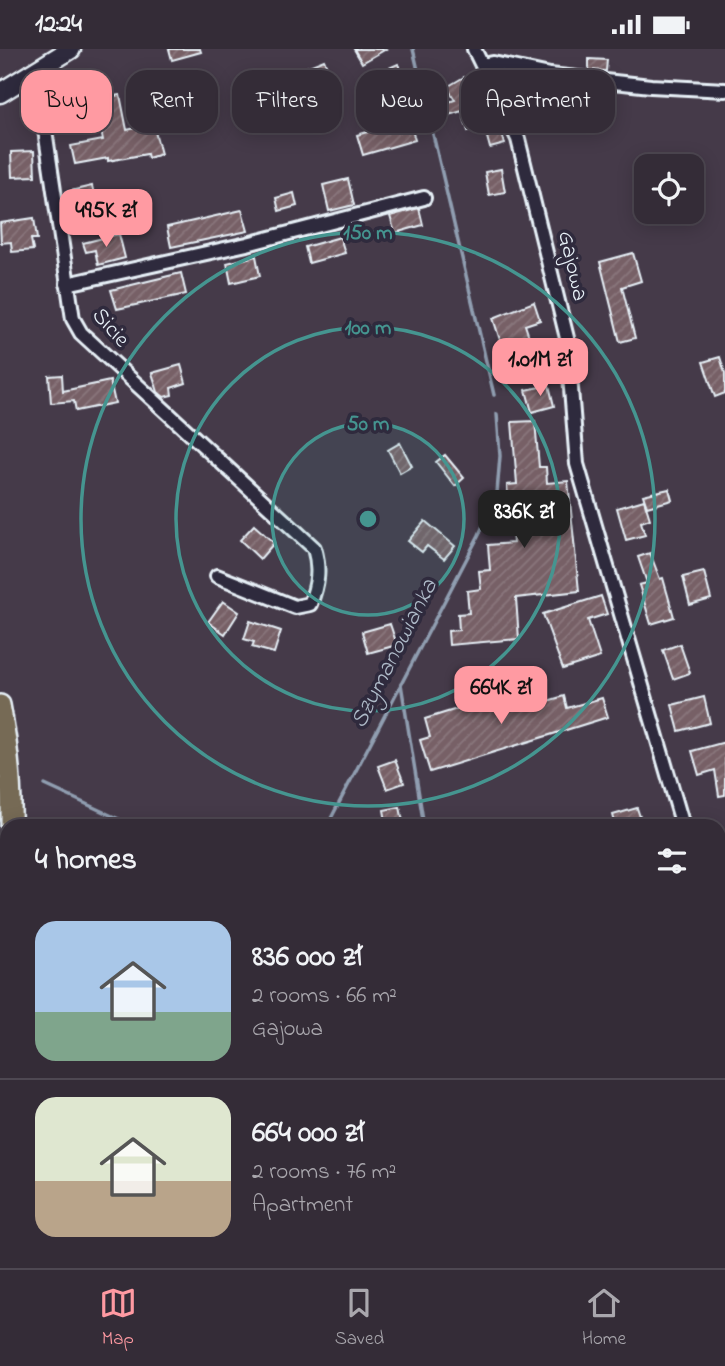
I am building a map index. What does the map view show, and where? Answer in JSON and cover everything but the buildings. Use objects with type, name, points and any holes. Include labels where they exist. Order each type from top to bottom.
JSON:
[{"type":"main road","points":[[38,70],[71,49]]},
{"type":"main road","points":[[0,93],[21,80]]},
{"type":"main road","points":[[0,705],[8,746],[11,819]]},
{"type":"street","name":"Gajowa","points":[[474,49],[522,152],[567,338],[577,464],[681,819]]},
{"type":"street","points":[[483,65],[493,63],[550,75],[651,86],[725,90]]},
{"type":"street","name":"Sicie","points":[[45,133],[73,319],[81,333],[314,548],[319,565],[316,589],[310,604],[295,607],[218,576]]},
{"type":"street","points":[[67,284],[247,244],[424,198]]},
{"type":"waterway","name":"Szymanowianka","points":[[413,49],[494,395]]},
{"type":"waterway","name":"Szymanowianka","points":[[331,819],[479,535],[497,493],[500,456],[497,414]]},
{"type":"waterway","points":[[401,684],[423,819]]},
{"type":"waterway","points":[[45,785],[119,819]]}]
